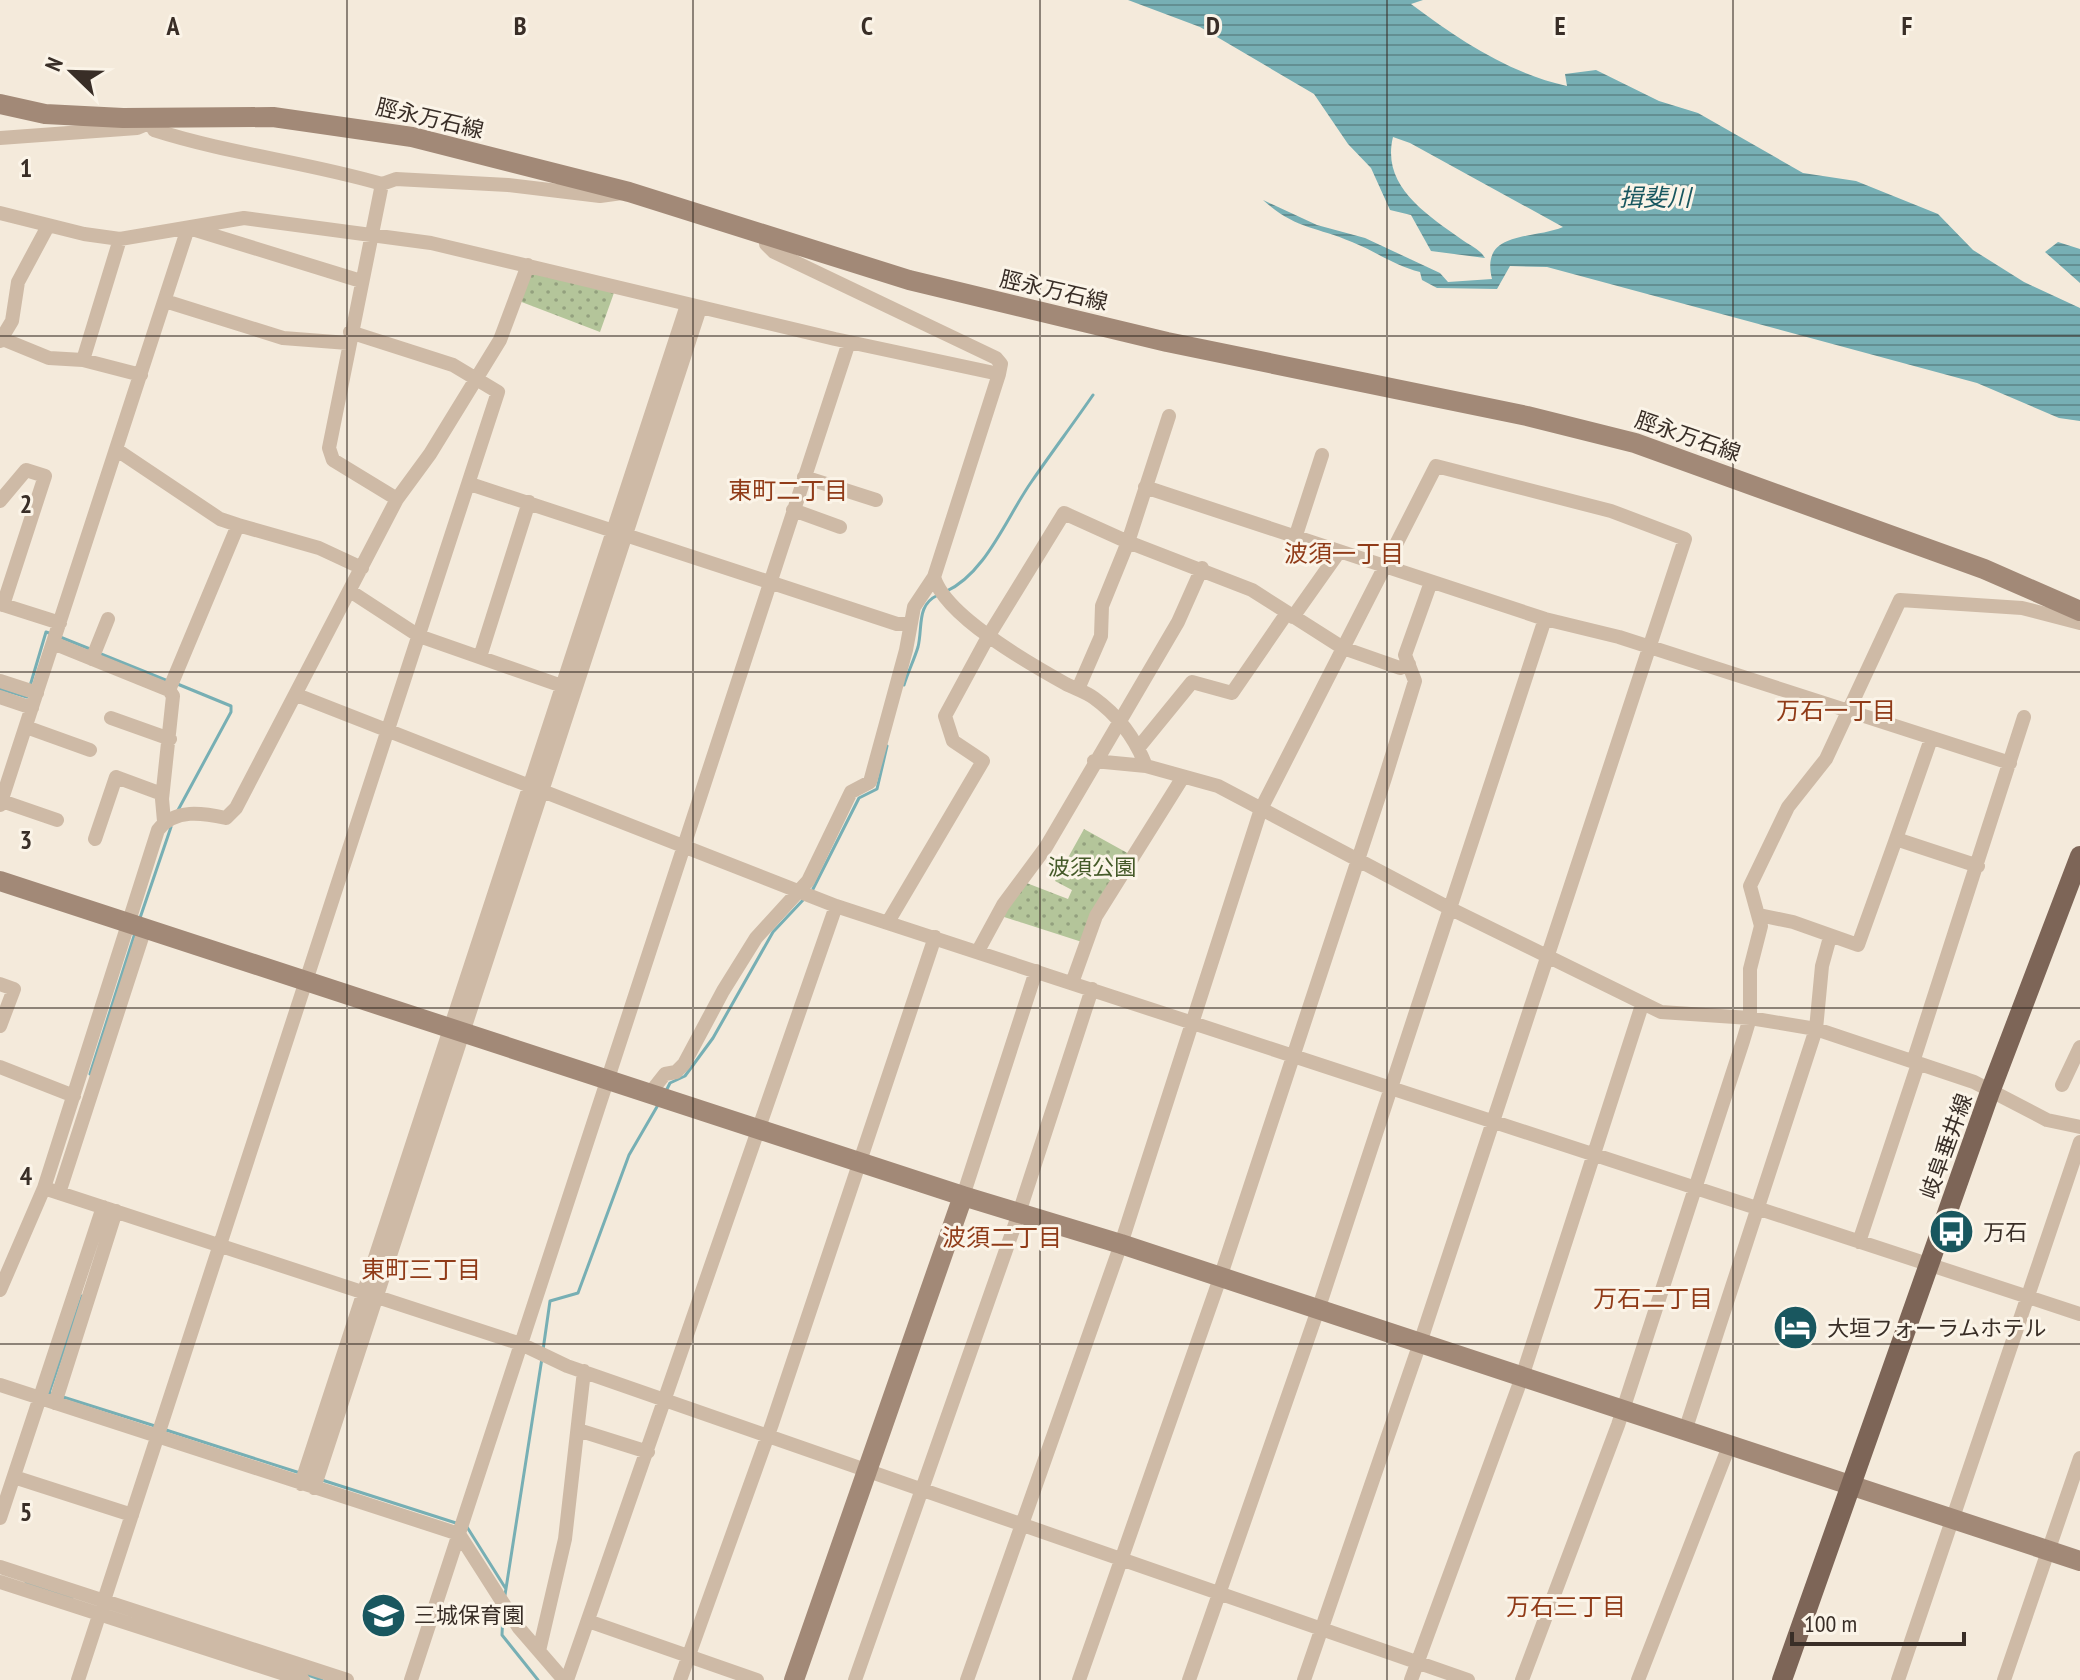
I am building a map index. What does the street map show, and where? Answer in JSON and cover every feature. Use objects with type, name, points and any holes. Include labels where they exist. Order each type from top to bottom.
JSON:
[{"type":"main road","name":"岐阜垂井線","points":[[1782,1680],[1990,1092],[2080,856]]},
{"type":"street","name":"脛永万石線","points":[[0,104],[45,114],[149,120],[273,117],[364,128],[629,192],[909,280],[1167,342],[1527,416],[1635,443],[1984,569],[2080,611]]},
{"type":"street","points":[[0,138],[137,128],[149,120],[154,130],[201,145],[345,173],[382,184],[396,179],[508,185],[600,196],[629,192]]},
{"type":"street","points":[[382,184],[329,448],[333,460],[397,499]]},
{"type":"street","points":[[0,213],[48,226],[120,239],[203,223],[255,218],[431,243],[849,342],[999,374]]},
{"type":"street","points":[[48,226],[18,282],[12,321],[1,339],[49,358],[83,360],[141,375]]},
{"type":"street","points":[[188,228],[361,281]]},
{"type":"street","points":[[57,820],[1,803],[188,228]]},
{"type":"street","points":[[650,1093],[665,1074],[676,1072],[684,1064],[756,938],[808,881],[851,792],[870,782],[906,650],[909,624],[919,596],[929,588],[934,577],[1001,364],[996,358],[774,252],[766,244],[767,234]]},
{"type":"street","points":[[83,360],[120,239]]},
{"type":"street","points":[[164,821],[195,812],[226,818],[236,808],[397,499],[500,340],[528,265]]},
{"type":"street","points":[[78,1680],[498,392],[453,365],[349,338],[283,338],[165,301]]},
{"type":"street","points":[[307,1486],[693,306]]},
{"type":"street","points":[[411,1680],[849,342]]},
{"type":"street","points":[[1078,689],[1101,636],[1102,606],[1128,542],[1169,416]]},
{"type":"street","points":[[117,450],[220,519],[319,548],[362,568]]},
{"type":"street","points":[[1295,538],[1322,455]]},
{"type":"street","points":[[967,1680],[1121,1244],[1261,809],[1436,466],[1611,511],[1685,539],[1420,1344],[1304,1680]]},
{"type":"street","points":[[0,501],[26,470],[45,476],[2,605],[60,623]]},
{"type":"street","points":[[804,477],[876,500]]},
{"type":"street","points":[[470,484],[897,624],[909,624]]},
{"type":"street","points":[[1145,487],[1545,619],[1651,648],[2010,763]]},
{"type":"street","points":[[480,657],[529,502]]},
{"type":"street","points":[[793,510],[840,527]]},
{"type":"street","points":[[888,922],[983,761],[953,741],[945,716],[989,635],[1064,513],[1128,542],[1202,568],[1252,590],[1343,648],[1400,668],[1409,664]]},
{"type":"street","points":[[169,690],[238,525]]},
{"type":"street","points":[[535,790],[562,686],[620,532]]},
{"type":"street","points":[[1139,747],[1192,682],[1232,693],[1339,552]]},
{"type":"street","points":[[978,951],[1003,905],[1046,847],[1178,622],[1202,568]]},
{"type":"street","points":[[934,577],[937,587],[967,622],[1078,689],[1120,721],[1139,747],[1146,766]]},
{"type":"street","points":[[1079,1680],[1220,1278],[1415,681],[1405,655],[1431,582]]},
{"type":"street","points":[[350,591],[419,636],[562,686]]},
{"type":"street","points":[[1522,1680],[1622,1410],[1750,1018],[1750,969],[1761,926],[1750,886],[1788,807],[1826,759],[1900,600],[2022,608],[2080,623]]},
{"type":"street","points":[[92,659],[108,619]]},
{"type":"street","points":[[1189,1680],[1318,1311],[1545,619]]},
{"type":"street","points":[[53,643],[169,690],[173,696],[162,794],[164,821],[158,830],[137,926],[59,1193]]},
{"type":"street","points":[[0,681],[34,701]]},
{"type":"street","points":[[297,695],[836,906],[2080,1314]]},
{"type":"street","points":[[0,697],[34,701]]},
{"type":"street","points":[[1859,1242],[2024,717]]},
{"type":"street","points":[[111,718],[170,739]]},
{"type":"street","points":[[26,727],[90,750]]},
{"type":"street","points":[[1759,915],[1793,922],[1858,945],[1931,739]]},
{"type":"street","points":[[1094,761],[1146,766],[1218,786],[1356,860],[1642,1005],[1661,1012],[1750,1018],[1816,1029],[1990,1092],[2047,1120],[2080,1127]]},
{"type":"street","points":[[95,839],[116,777],[162,794]]},
{"type":"street","points":[[1072,983],[1096,916],[1183,777]]},
{"type":"street","points":[[1896,839],[1978,866]]},
{"type":"street","points":[[0,881],[963,1196],[1121,1244],[2080,1561]]},
{"type":"street","points":[[0,1385],[459,1534],[519,1628],[566,1680],[761,1129],[836,906]]},
{"type":"street","points":[[0,1290],[44,1188],[74,1096],[137,926]]},
{"type":"street","points":[[680,1680],[862,1162],[935,937]]},
{"type":"street","points":[[1685,1431],[1816,1029],[1822,966],[1830,937]]},
{"type":"street","points":[[794,1680],[963,1196],[1036,971]]},
{"type":"street","points":[[0,984],[14,989],[0,1026]]},
{"type":"street","points":[[855,1680],[1019,1213],[1092,989]]},
{"type":"street","points":[[1411,1680],[1522,1377],[1642,1005]]},
{"type":"street","points":[[2062,1085],[2080,1047]]},
{"type":"street","points":[[0,1067],[74,1096]]},
{"type":"street","points":[[1898,1680],[1955,1519],[2080,1142]]},
{"type":"street","points":[[44,1188],[521,1344],[549,1359],[1468,1680]]},
{"type":"street","points":[[0,1518],[39,1398],[109,1209]]},
{"type":"street","points":[[55,1403],[109,1209]]},
{"type":"street","points":[[539,1651],[565,1539],[584,1371]]},
{"type":"street","points":[[578,1430],[648,1452]]},
{"type":"street","points":[[1638,1680],[1729,1446]]},
{"type":"street","points":[[2004,1680],[2080,1458]]},
{"type":"street","points":[[14,1477],[132,1515]]},
{"type":"street","points":[[0,1567],[303,1680]]},
{"type":"street","points":[[0,1582],[102,1607],[347,1680]]},
{"type":"street","points":[[588,1621],[757,1680]]},
{"type":"green space","points":[[531,269],[615,290],[600,332],[519,301]]},
{"type":"green space","name":"波須公園","points":[[1084,829],[1131,855],[1082,942],[1001,916],[1024,882],[1068,899],[1072,890],[1055,881]]},
{"type":"water","name":"揖斐川","points":[[1128,0],[1423,0],[1411,4],[1466,42],[1525,73],[1567,86],[1565,74],[1596,70],[1659,101],[1698,113],[1803,173],[1856,181],[1938,214],[1973,250],[2024,282],[2080,308],[2080,421],[2059,418],[1977,383],[1547,267],[1510,266],[1497,289],[1437,288],[1422,280],[1420,272],[1352,242],[1295,222],[1263,200],[1317,225],[1365,238],[1440,273],[1448,282],[1492,279],[1490,263],[1501,244],[1563,227],[1410,143],[1393,137],[1391,154],[1394,170],[1409,197],[1485,258],[1431,251],[1411,215],[1390,210],[1371,168],[1348,144],[1314,94],[1200,27]]},
{"type":"water","points":[[2058,242],[2080,249],[2080,283],[2045,252]]},
{"type":"waterway","points":[[945,592],[972,572],[984,558],[1032,481],[1093,395]]},
{"type":"waterway","points":[[904,685],[918,647],[923,611],[938,595]]},
{"type":"waterway","points":[[30,686],[46,632],[49,633]]},
{"type":"waterway","points":[[60,637],[90,649]]},
{"type":"waterway","points":[[101,654],[168,681]]},
{"type":"waterway","points":[[175,683],[231,706],[231,712],[177,812]]},
{"type":"waterway","points":[[0,689],[27,697],[28,694]]},
{"type":"waterway","points":[[812,891],[859,798],[877,789],[887,746]]},
{"type":"waterway","points":[[140,918],[171,827]]},
{"type":"waterway","points":[[666,1091],[670,1083],[685,1076],[713,1038],[773,932],[804,899]]},
{"type":"waterway","points":[[90,1074],[135,933]]},
{"type":"waterway","points":[[543,1350],[550,1301],[578,1293],[629,1155],[658,1105]]},
{"type":"waterway","points":[[52,1394],[49,1393],[82,1296]]},
{"type":"waterway","points":[[505,1595],[542,1358]]},
{"type":"waterway","points":[[63,1397],[155,1426]]},
{"type":"waterway","points":[[166,1430],[300,1473]]},
{"type":"waterway","points":[[322,1480],[456,1523]]},
{"type":"waterway","points":[[467,1527],[506,1589]]},
{"type":"waterway","points":[[26,1583],[72,1598]]},
{"type":"waterway","points":[[503,1611],[502,1635],[538,1680]]},
{"type":"waterway","points":[[308,1675],[322,1680]]},
{"type":"place","name":"万石","points":[[1952,1232]]},
{"type":"place","name":"大垣フォーラムホテル","points":[[1796,1328]]},
{"type":"place","name":"三城保育園","points":[[383,1615]]},
{"type":"district","name":"東町二丁目","points":[[788,491]]},
{"type":"district","name":"波須一丁目","points":[[1344,554]]},
{"type":"district","name":"万石一丁目","points":[[1836,711]]},
{"type":"district","name":"波須二丁目","points":[[1002,1238]]},
{"type":"district","name":"東町三丁目","points":[[421,1270]]},
{"type":"district","name":"万石二丁目","points":[[1653,1299]]},
{"type":"district","name":"万石三丁目","points":[[1566,1607]]}]
